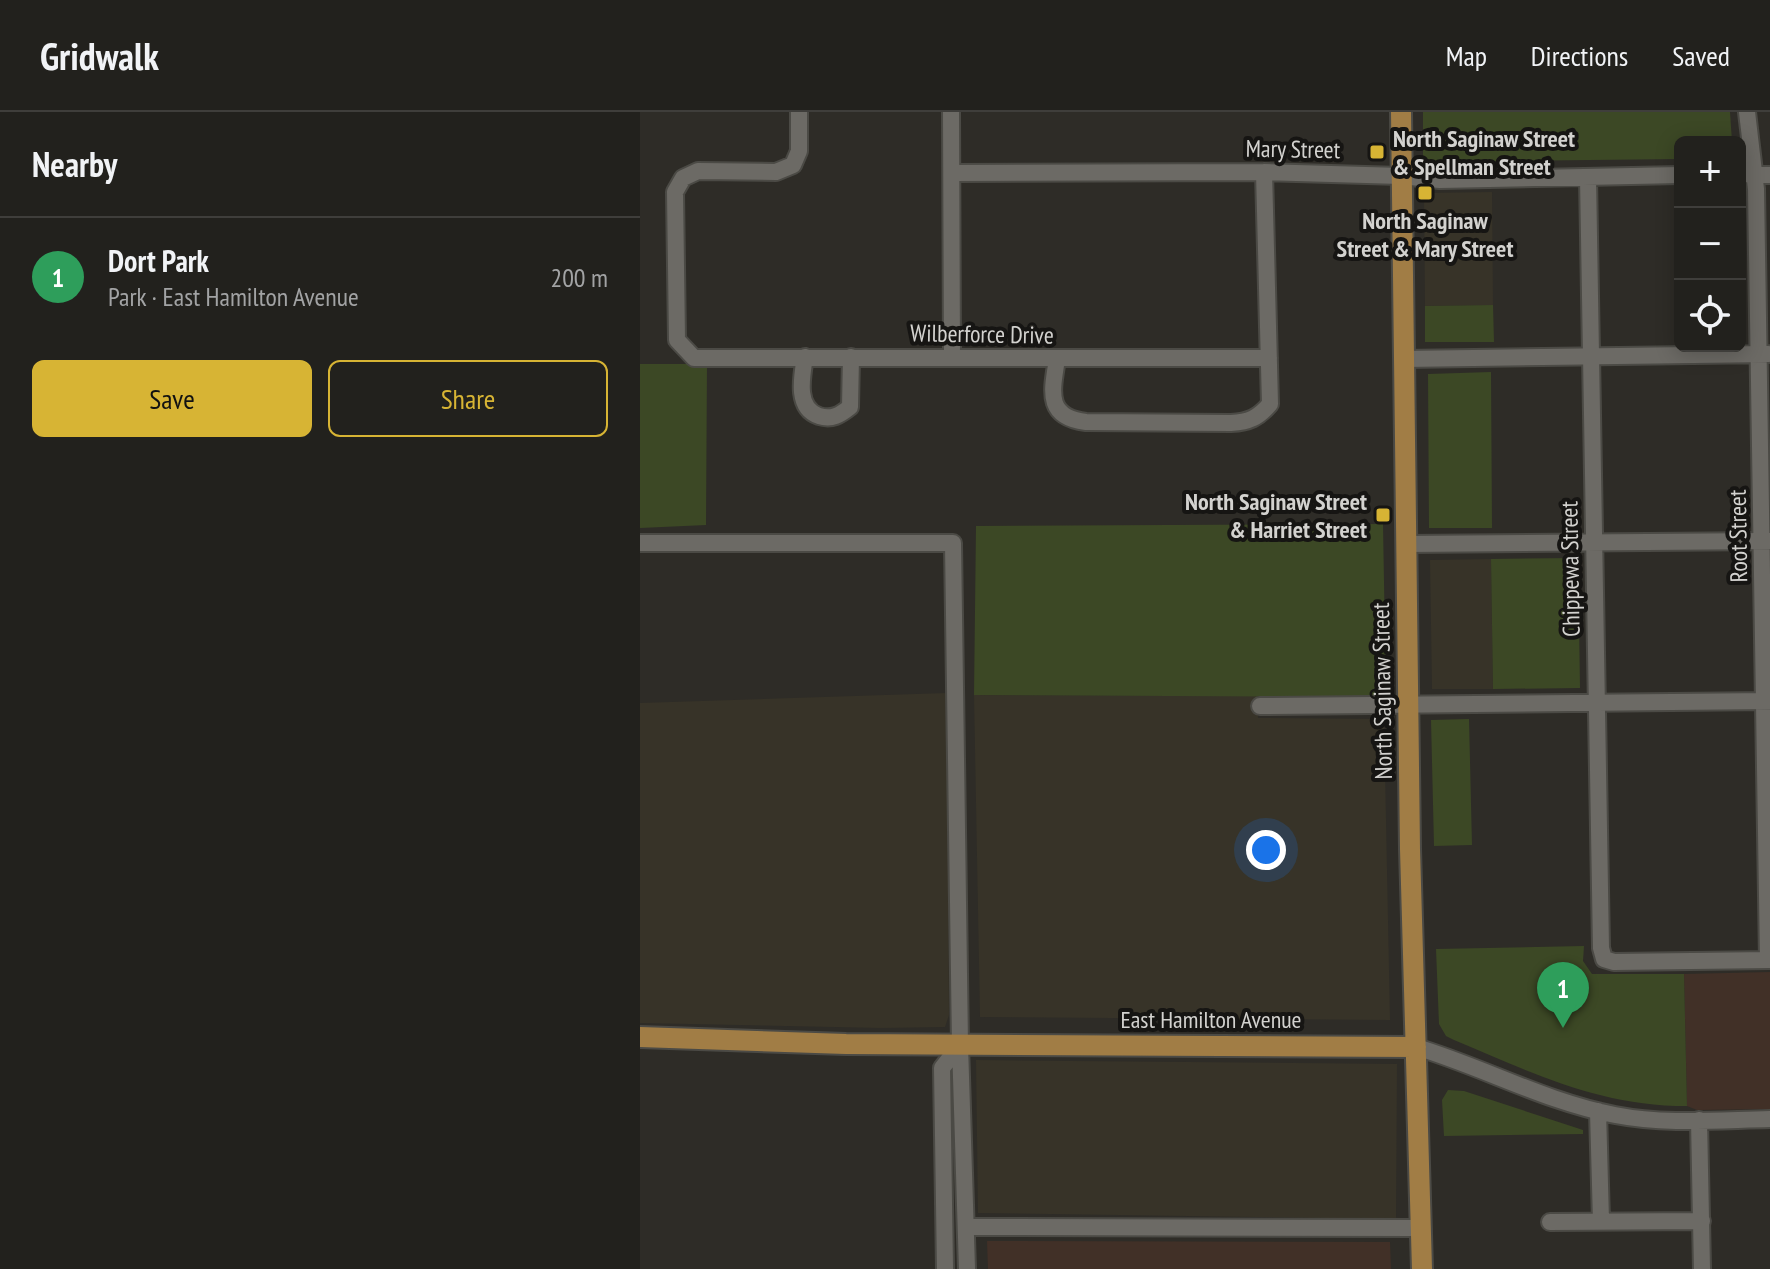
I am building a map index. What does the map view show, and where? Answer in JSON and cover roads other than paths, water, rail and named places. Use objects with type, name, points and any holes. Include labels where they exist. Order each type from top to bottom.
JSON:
[{"type":"main road","name":"North Saginaw Street","points":[[1401,112],[1408,705],[1422,1269]]},
{"type":"main road","name":"East Hamilton Avenue","points":[[640,1037],[960,1045],[1416,1047]]},
{"type":"street","name":"Wilberforce Drive","points":[[799,112],[799,151],[793,165],[776,172],[698,171],[683,178],[675,192],[677,340],[694,358],[1269,358]]},
{"type":"street","points":[[951,112],[952,357]]},
{"type":"street","name":"Root Street","points":[[1747,112],[1755,175],[1765,354],[1769,960]]},
{"type":"street","points":[[1057,359],[1054,396],[1058,410],[1071,420],[1242,422],[1257,417],[1270,404],[1264,172]]},
{"type":"street","name":"Mary Street","points":[[952,173],[1264,172],[1440,180],[1674,175]]},
{"type":"street","name":"Chippewa Street","points":[[1588,177],[1601,948],[1604,959],[1614,962],[1769,960]]},
{"type":"street","points":[[1403,359],[1765,354]]},
{"type":"street","points":[[805,357],[801,383],[803,399],[807,408],[817,415],[829,417],[838,417],[850,407],[851,357]]},
{"type":"street","points":[[1406,544],[1766,541]]},
{"type":"street","points":[[640,543],[953,543],[960,1045],[967,1269]]},
{"type":"street","points":[[1260,706],[1767,701]]},
{"type":"street","points":[[945,1269],[942,1068],[960,1045]]},
{"type":"street","name":"East Hamilton Avenue","points":[[1416,1047],[1550,1097],[1598,1111],[1640,1119],[1770,1119]]},
{"type":"street","points":[[1598,1111],[1601,1221]]},
{"type":"street","points":[[1699,1120],[1702,1269]]},
{"type":"street","points":[[1550,1222],[1702,1221]]},
{"type":"street","points":[[967,1227],[1421,1228]]},
{"type":"place","name":"North Saginaw Street & Spellman Street","points":[[1377,152]]},
{"type":"place","name":"North Saginaw Street & Mary Street","points":[[1425,193]]},
{"type":"place","name":"North Saginaw Street & Harriet Street","points":[[1383,515]]},
{"type":"place","name":"Dort Park","points":[[1563,1028]]}]
